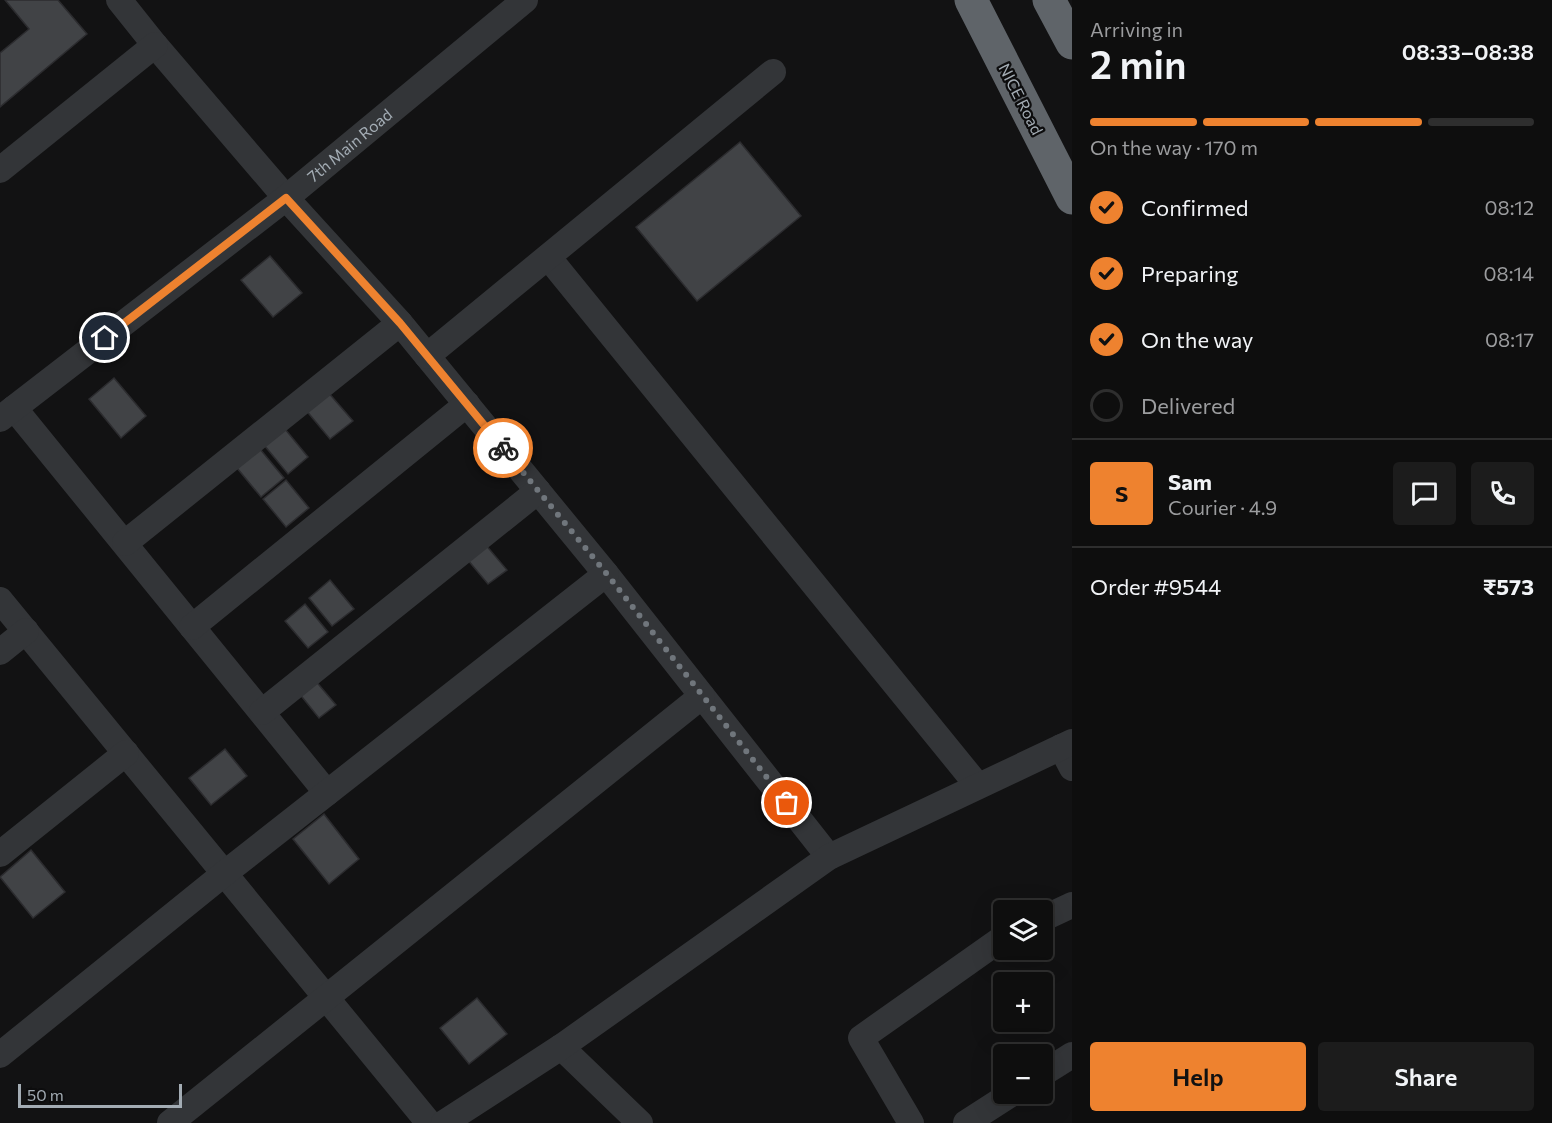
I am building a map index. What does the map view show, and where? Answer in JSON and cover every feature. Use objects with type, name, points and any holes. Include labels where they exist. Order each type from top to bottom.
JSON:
[{"type":"highway","name":"NICE Road","points":[[971,0],[1072,198]]},
{"type":"highway","points":[[1049,0],[1072,43]]},
{"type":"street","points":[[119,0],[286,198],[400,323],[606,573],[829,857]]},
{"type":"street","name":"7th Main Road","points":[[7,413],[286,198],[525,0]]},
{"type":"street","points":[[0,170],[155,45]]},
{"type":"street","points":[[427,356],[773,72]]},
{"type":"street","points":[[548,257],[978,786]]},
{"type":"street","points":[[125,543],[400,323]]},
{"type":"street","points":[[192,627],[467,404]]},
{"type":"street","points":[[7,413],[125,543],[327,793]]},
{"type":"street","points":[[262,712],[538,491]]},
{"type":"street","points":[[0,1055],[225,873],[606,573]]},
{"type":"street","points":[[0,600],[429,1123]]},
{"type":"street","points":[[0,652],[26,631]]},
{"type":"street","points":[[170,1123],[702,696]]},
{"type":"street","points":[[444,1123],[561,1047],[829,857],[978,786],[1068,752]]},
{"type":"street","points":[[0,854],[126,753]]},
{"type":"street","points":[[1053,913],[1072,905]]},
{"type":"street","points":[[911,1123],[861,1038],[993,945]]},
{"type":"street","points":[[561,1047],[640,1123]]},
{"type":"street","points":[[1053,1067],[1072,1055]]},
{"type":"street","points":[[966,1123],[1006,1106]]},
{"type":"building","points":[[5,0],[58,0],[87,34],[0,107],[0,53],[29,29]]},
{"type":"building","points":[[740,142],[801,216],[697,301],[636,227]]},
{"type":"building","points":[[270,256],[302,293],[273,317],[241,280]]},
{"type":"building","points":[[114,378],[146,416],[121,438],[89,399]]},
{"type":"building","points":[[327,391],[353,421],[330,439],[305,409]]},
{"type":"building","points":[[285,429],[308,457],[288,474],[264,445]]},
{"type":"building","points":[[260,449],[284,478],[261,497],[237,468]]},
{"type":"building","points":[[286,480],[309,508],[286,527],[263,499]]},
{"type":"building","points":[[485,544],[507,570],[488,584],[467,559]]},
{"type":"building","points":[[330,580],[354,609],[332,626],[309,598]]},
{"type":"building","points":[[305,604],[328,632],[308,648],[285,621]]},
{"type":"building","points":[[314,679],[336,705],[319,718],[298,692]]},
{"type":"building","points":[[225,749],[247,776],[211,805],[189,778]]},
{"type":"building","points":[[324,814],[359,859],[329,884],[293,839]]},
{"type":"building","points":[[31,850],[65,892],[33,918],[0,877]]},
{"type":"building","points":[[477,998],[507,1034],[469,1064],[440,1028]]},
{"type":"way so far","points":[[503,448],[606,573],[787,803]]},
{"type":"route","points":[[105,338],[286,198],[400,323],[503,448]]}]
